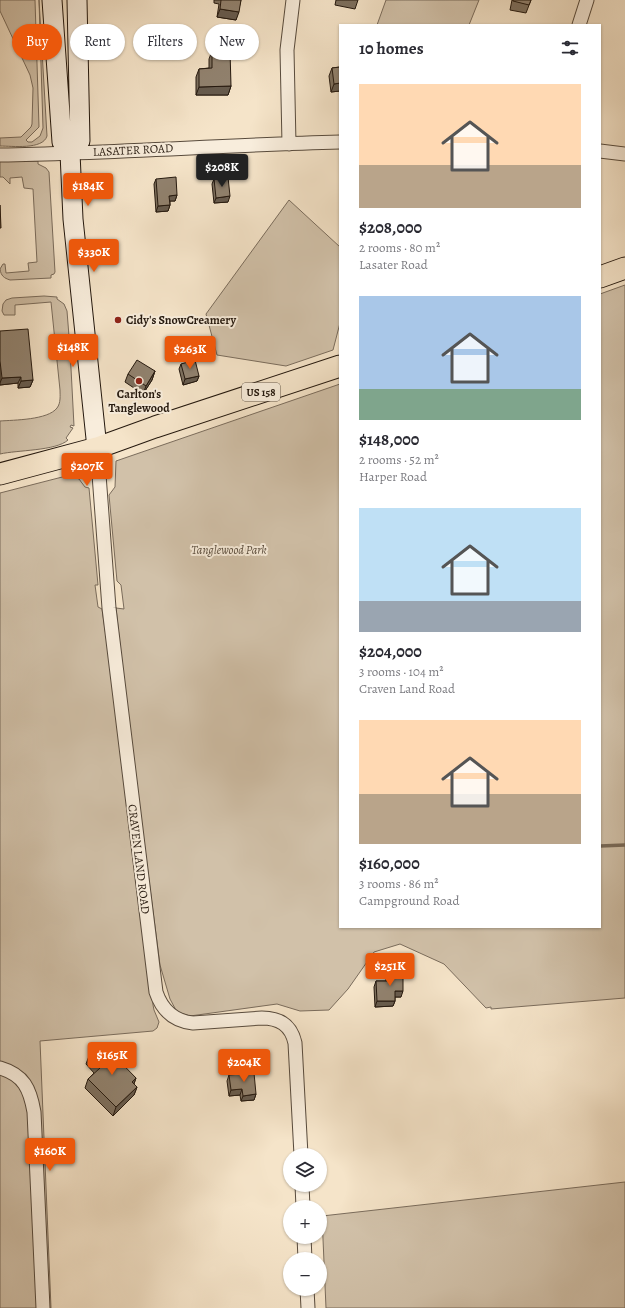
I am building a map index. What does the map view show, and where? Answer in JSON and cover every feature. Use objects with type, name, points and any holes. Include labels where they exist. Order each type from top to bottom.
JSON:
[{"type":"main road","points":[[52,0],[62,142],[70,153],[73,219],[97,448]]},
{"type":"main road","points":[[70,153],[80,141],[77,0]]},
{"type":"main road","points":[[601,277],[625,268]]},
{"type":"main road","name":"US 158","points":[[0,474],[97,448],[155,427],[339,366]]},
{"type":"street","points":[[289,144],[287,50],[293,0]]},
{"type":"street","points":[[579,24],[587,0]]},
{"type":"street","name":"LASATER ROAD","points":[[0,155],[339,142]]},
{"type":"street","points":[[601,151],[625,154]]},
{"type":"street","name":"CRAVEN LAND ROAD","points":[[97,448],[109,608],[156,992],[159,1002],[165,1010],[178,1020],[193,1023],[272,1018],[281,1022],[289,1029],[295,1043],[301,1148]]},
{"type":"street","points":[[0,1068],[8,1070],[19,1077],[26,1086],[32,1098],[34,1112],[43,1308]]},
{"type":"street","points":[[307,1296],[308,1308]]},
{"type":"green space","points":[[0,0],[35,0],[36,24],[12,24],[12,37],[0,11]]},
{"type":"green space","points":[[386,0],[479,0],[469,24],[377,24]]},
{"type":"green space","points":[[23,60],[37,60],[39,127],[26,140],[28,142],[32,142],[40,136],[43,128],[41,60],[43,60],[47,136],[40,143],[34,145],[19,147],[0,146],[0,138],[21,137],[31,127],[33,88],[30,75]]},
{"type":"green space","points":[[0,161],[38,161],[38,164],[46,168],[49,172],[55,272],[51,275],[51,278],[10,280],[4,277],[1,273],[0,269],[3,264],[5,264],[6,273],[29,271],[28,263],[37,262],[33,189],[24,188],[22,177],[10,178],[10,184],[3,177],[0,177]]},
{"type":"green space","points":[[289,200],[339,246],[339,327],[333,350],[286,366],[217,355],[206,314]]},
{"type":"green space","name":"Tanglewood Park","points":[[625,285],[625,998],[491,1009],[491,1007],[486,1008],[444,964],[400,944],[374,952],[348,989],[329,1010],[300,1011],[277,1004],[190,1016],[177,1012],[170,999],[160,965],[127,711],[116,608],[124,609],[121,585],[117,581],[109,495],[115,487],[116,461],[339,384],[339,928],[601,928],[601,294]]},
{"type":"green space","points":[[44,296],[57,297],[57,299],[64,304],[67,311],[74,426],[71,425],[70,427],[73,428],[66,438],[68,440],[62,444],[46,448],[0,454],[0,421],[30,419],[46,415],[53,412],[59,404],[60,390],[51,302],[15,305],[15,315],[4,315],[2,311],[3,304],[6,300],[12,298]]},
{"type":"green space","points":[[70,475],[79,479],[85,487],[89,488],[98,585],[95,585],[98,607],[102,609],[123,758],[153,1005],[159,1022],[157,1028],[153,1031],[40,1041],[51,1308],[0,1308],[0,493]]},
{"type":"green space","points":[[625,1182],[625,1308],[326,1308],[327,1252],[324,1252],[323,1244],[327,1244],[327,1215]]},
{"type":"building","points":[[221,0],[241,0],[239,12],[220,9]]},
{"type":"building","points":[[513,0],[531,0],[529,5]]},
{"type":"building","points":[[212,60],[230,60],[231,86],[199,87],[199,69],[212,68]]},
{"type":"building","points":[[339,67],[339,83],[334,84],[332,68]]},
{"type":"building","points":[[176,177],[177,195],[169,196],[170,205],[158,206],[156,179]]},
{"type":"building","points":[[228,177],[230,196],[216,198],[214,179]]},
{"type":"building","points":[[0,205],[1,228],[0,228]]},
{"type":"building","points":[[28,329],[33,380],[21,381],[21,377],[2,378],[0,361],[0,331]]},
{"type":"building","points":[[137,360],[155,371],[146,386],[128,374]]},
{"type":"building","points":[[195,360],[199,376],[185,379],[181,364]]},
{"type":"building","points":[[388,972],[403,972],[403,991],[395,991],[395,1001],[377,1001],[376,981],[389,981]]},
{"type":"building","points":[[102,1043],[136,1078],[132,1082],[137,1087],[116,1107],[88,1079],[100,1068],[89,1056]]},
{"type":"building","points":[[254,1073],[256,1094],[243,1096],[242,1089],[231,1090],[229,1075]]},
{"type":"waterway","points":[[601,846],[625,845]]},
{"type":"place","name":"Cidy's SnowCreamery","points":[[118,320]]},
{"type":"place","name":"Carlton's Tanglewood","points":[[139,381]]}]
